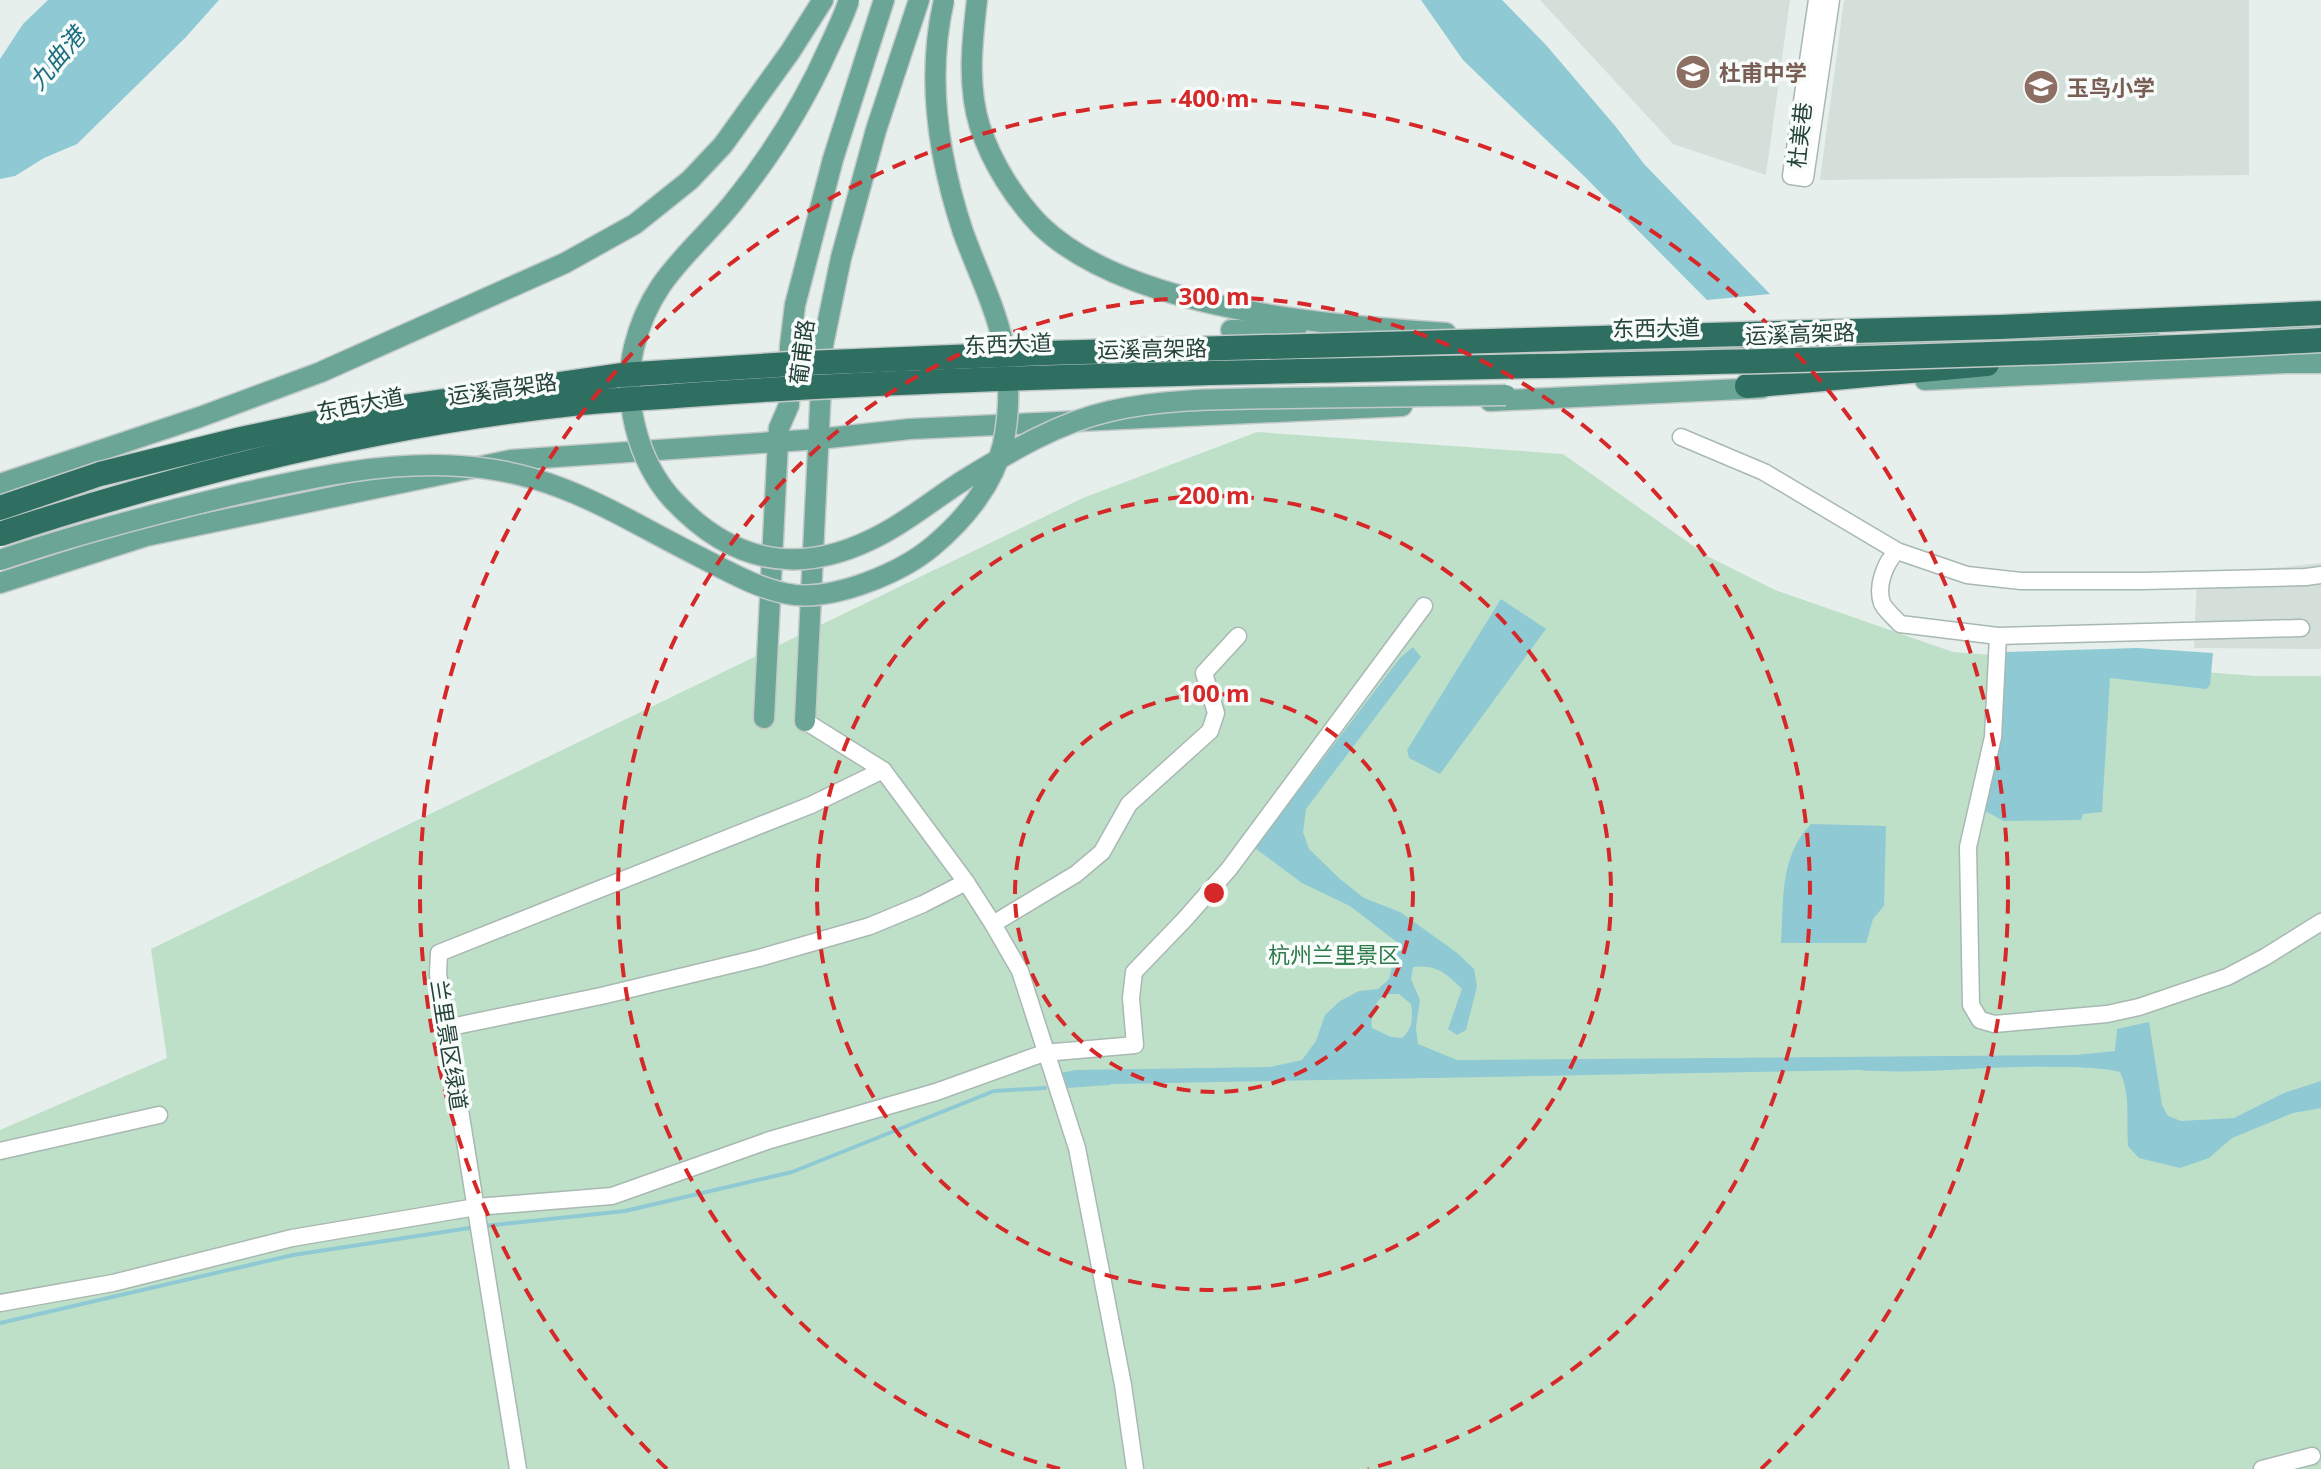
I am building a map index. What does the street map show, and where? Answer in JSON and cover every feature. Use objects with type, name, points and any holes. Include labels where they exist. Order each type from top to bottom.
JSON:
[{"type":"highway","name":"运溪高架路","points":[[0,508],[100,474],[362,413],[621,375],[1046,353],[1525,342],[2321,313]]},
{"type":"highway","points":[[1740,328],[2154,321]]},
{"type":"highway","name":"运溪高架路","points":[[0,534],[193,476],[309,449],[452,421],[575,404],[855,384],[1035,377],[2157,349],[2321,340]]},
{"type":"highway","points":[[1747,386],[2157,349]]},
{"type":"main road","points":[[0,484],[200,417],[321,372],[565,263],[635,224],[690,180],[723,145],[783,63],[823,0]]},
{"type":"main road","points":[[849,0],[811,86],[788,124],[753,177],[662,283],[651,300],[633,350],[630,388],[635,427],[661,487],[700,524],[747,553],[773,559],[802,560],[851,548],[881,535],[1039,437],[1088,417],[1159,402],[1644,392],[1747,386]]},
{"type":"main road","name":"葡甫路","points":[[764,718],[778,441],[779,428],[789,405],[795,305],[833,159],[884,0]]},
{"type":"main road","name":"葡甫路","points":[[805,721],[823,345],[841,258],[876,130],[919,0]]},
{"type":"main road","points":[[0,560],[128,520],[275,486],[387,466],[429,465],[496,469],[569,489],[733,575],[794,595],[826,593],[902,568],[941,540],[982,493],[1002,446],[1007,415],[1007,364],[1003,338],[962,229],[937,126],[936,38],[944,0]]},
{"type":"main road","points":[[977,0],[971,50],[980,126],[1005,180],[1020,201],[1041,226],[1073,250],[1112,271],[1159,288],[1264,314],[1366,327],[1450,333]]},
{"type":"main road","name":"东西大道","points":[[0,522],[181,467],[385,421],[583,391],[821,374],[1002,367],[1742,349],[2321,326]]},
{"type":"main road","points":[[1231,330],[1450,333],[1740,328]]},
{"type":"main road","points":[[0,583],[146,536],[511,460],[819,439],[910,429],[2321,363]]},
{"type":"street","name":"杜美巷","points":[[1817,0],[1791,176],[1805,178],[1831,0]]},
{"type":"street","points":[[1681,437],[1764,472],[1897,551],[1967,575],[2021,581],[2143,581],[2321,575]]},
{"type":"street","points":[[1897,551],[1888,560],[1881,584],[1882,604],[1900,624],[1998,636],[2301,628]]},
{"type":"street","points":[[0,1303],[113,1283],[292,1238],[612,1196],[770,1140],[936,1092],[1044,1053],[1135,1045],[1131,998],[1134,972],[1229,869],[1424,606]]},
{"type":"street","points":[[993,924],[1076,874],[1102,852],[1129,804],[1210,731],[1216,713],[1204,673],[1238,636]]},
{"type":"street","points":[[1998,636],[1993,737],[1968,847],[1971,1005],[1980,1020],[1994,1024],[2107,1014],[2139,1007],[2227,977],[2321,922]]},
{"type":"street","points":[[805,721],[883,770],[966,882],[1020,971],[1077,1148],[1123,1385],[1135,1469]]},
{"type":"street","name":"兰里景区绿道","points":[[518,1469],[446,1028],[438,974],[439,953],[811,805],[883,770]]},
{"type":"street","points":[[446,1028],[601,996],[759,958],[870,926],[966,882]]},
{"type":"street","points":[[0,1151],[159,1115]]},
{"type":"street","points":[[2262,1469],[2312,1456]]},
{"type":"shaded area","name":"杜甫中学","points":[[1540,0],[1790,0],[1766,175],[1673,144]]},
{"type":"shaded area","name":"玉鸟小学","points":[[1844,0],[2249,0],[2249,175],[1820,180]]},
{"type":"shaded area","points":[[2321,563],[2321,649],[2194,648],[2197,576]]},
{"type":"green space","name":"杭州兰里景区","points":[[1257,432],[1563,454],[1709,557],[1775,590],[1953,652],[2255,676],[2321,676],[2321,1469],[0,1469],[0,1130],[167,1058],[151,949],[1083,498]]},
{"type":"water","name":"九曲港","points":[[48,0],[219,0],[185,38],[77,144],[44,158],[15,176],[0,179],[0,59],[23,24]]},
{"type":"water","points":[[1421,0],[1502,0],[1546,45],[1644,164],[1770,294],[1707,300],[1463,60]]},
{"type":"water","points":[[1501,599],[1546,629],[1440,774],[1409,758],[1407,750]]},
{"type":"water","points":[[1413,647],[1421,657],[1306,809],[1303,832],[1309,849],[1340,879],[1364,898],[1400,912],[1456,952],[1474,969],[1477,986],[1466,1030],[1457,1035],[1448,1029],[1462,989],[1440,971],[1413,967],[1411,979],[1420,1000],[1416,1027],[1418,1044],[1457,1060],[2076,1055],[2115,1051],[2117,1029],[2149,1022],[2162,1105],[2168,1116],[2181,1121],[2234,1118],[2284,1093],[2321,1081],[2321,1108],[2293,1113],[2232,1138],[2209,1158],[2180,1168],[2139,1158],[2128,1146],[2127,1099],[2120,1072],[2094,1068],[1062,1085],[1055,1074],[1076,1070],[1270,1067],[1302,1060],[1316,1041],[1325,1015],[1340,1001],[1359,991],[1378,989],[1389,979],[1398,943],[1350,906],[1302,883],[1255,848],[1400,658]],"holes":[[[1388,994],[1399,994],[1411,1004],[1412,1014],[1410,1027],[1402,1038],[1391,1037],[1372,1028],[1372,1012],[1379,1000]]]},
{"type":"water","points":[[2137,648],[2213,653],[2210,685],[2206,689],[2110,678],[2102,812],[2083,814],[2081,820],[2004,821],[1983,810],[2000,736],[2006,652]]},
{"type":"water","points":[[1811,824],[1886,826],[1884,906],[1873,919],[1866,943],[1781,943],[1788,865],[1793,850]]},
{"type":"waterway","points":[[1067,1086],[1109,1083]]},
{"type":"waterway","points":[[484,1226],[625,1211],[792,1172],[994,1091],[1045,1088]]},
{"type":"waterway","points":[[0,1323],[293,1255],[476,1227]]},
{"type":"place","name":"杜甫中学","points":[[1693,72]]},
{"type":"place","name":"玉鸟小学","points":[[2041,87]]}]
